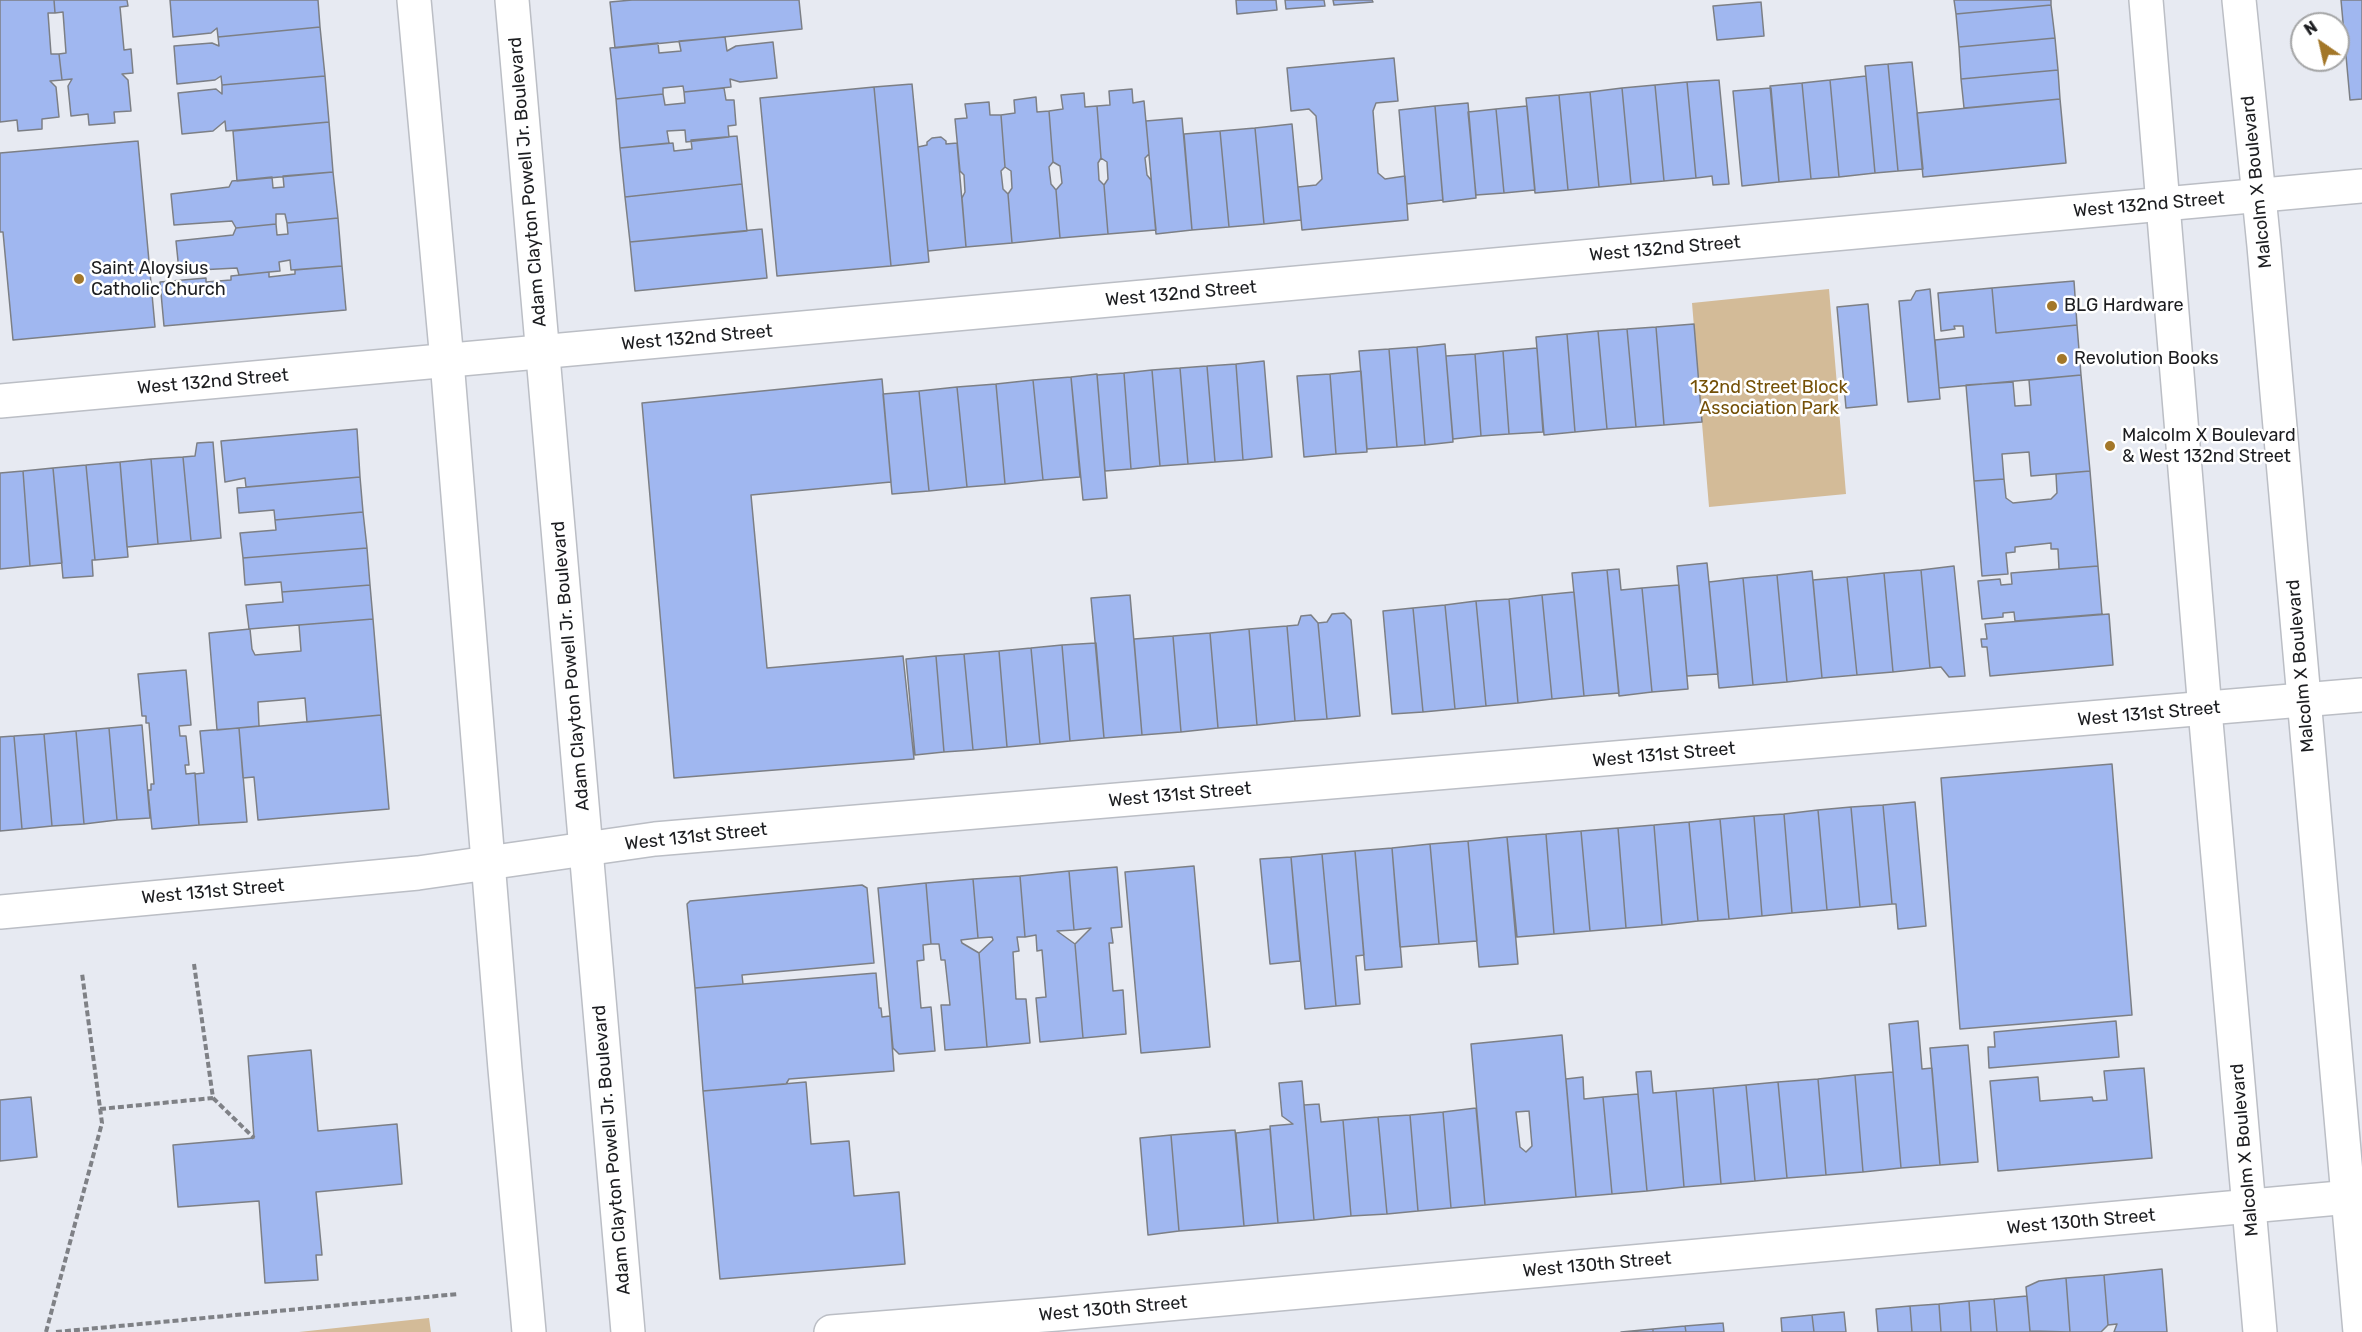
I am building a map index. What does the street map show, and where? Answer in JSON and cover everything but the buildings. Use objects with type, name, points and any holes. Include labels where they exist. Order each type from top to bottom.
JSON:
[{"type":"street","points":[[414,0],[447,361],[529,1332]]},
{"type":"street","name":"Adam Clayton Powell Jr. Boulevard","points":[[512,0],[628,1332]]},
{"type":"street","name":"Malcolm X Boulevard","points":[[2146,0],[2260,1332]]},
{"type":"street","name":"Malcolm X Boulevard","points":[[2239,0],[2259,195],[2304,700],[2355,1196],[2360,1332]]},
{"type":"street","name":"West 132nd Street","points":[[0,401],[2362,186]]},
{"type":"street","name":"West 131st Street","points":[[0,912],[418,873],[679,837],[2362,695]]},
{"type":"street","name":"West 130th Street","points":[[831,1332],[1080,1312],[2355,1196]]},
{"type":"path","points":[[194,964],[213,1098],[255,1138]]},
{"type":"path","points":[[46,1332],[102,1124],[82,974]]},
{"type":"path","points":[[100,1109],[213,1098]]},
{"type":"path","points":[[56,1332],[458,1294]]},
{"type":"green space","name":"132nd Street Block Association Park","points":[[1829,289],[1846,494],[1709,507],[1692,303]]},
{"type":"green space","points":[[429,1318],[431,1332],[299,1332]]},
{"type":"place","name":"Saint Aloysius Catholic Church","points":[[79,279]]},
{"type":"place","name":"BLG Hardware","points":[[2052,306]]},
{"type":"place","name":"Revolution Books","points":[[2062,359]]},
{"type":"place","name":"Malcolm X Boulevard & West 132nd Street","points":[[2110,446]]}]
